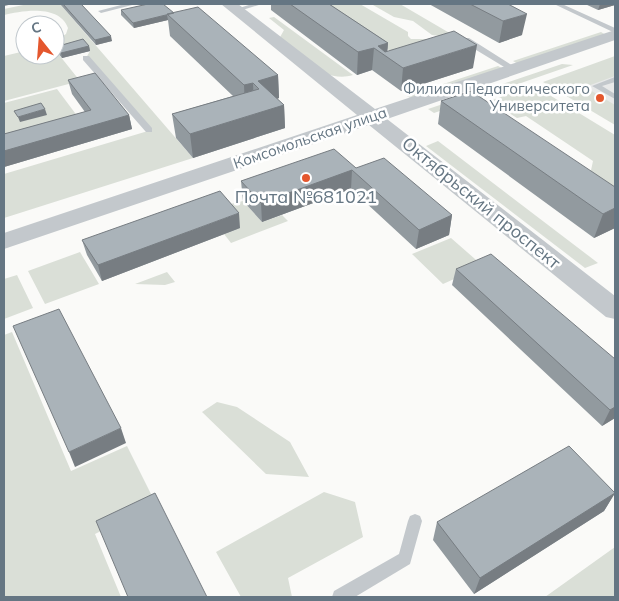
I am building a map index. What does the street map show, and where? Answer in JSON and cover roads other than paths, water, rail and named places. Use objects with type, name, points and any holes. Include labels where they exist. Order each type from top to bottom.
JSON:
[{"type":"street","name":"Октябрьский проспект","points":[[232,7],[615,310]]},
{"type":"street","name":"Комсомольская улица","points":[[4,241],[514,69],[615,33]]},
{"type":"lane","points":[[101,11],[133,4]]},
{"type":"lane","points":[[232,7],[259,4]]},
{"type":"lane","points":[[557,4],[615,33]]},
{"type":"lane","points":[[466,40],[514,69]]},
{"type":"lane","points":[[86,58],[149,130]]},
{"type":"lane","points":[[615,78],[596,86],[615,97]]},
{"type":"lane","points":[[340,597],[405,559],[415,521]]},
{"type":"place","name":"Филиал Педагогического Университета","points":[[600,98]]},
{"type":"place","name":"Почта №681021","points":[[306,178]]}]
